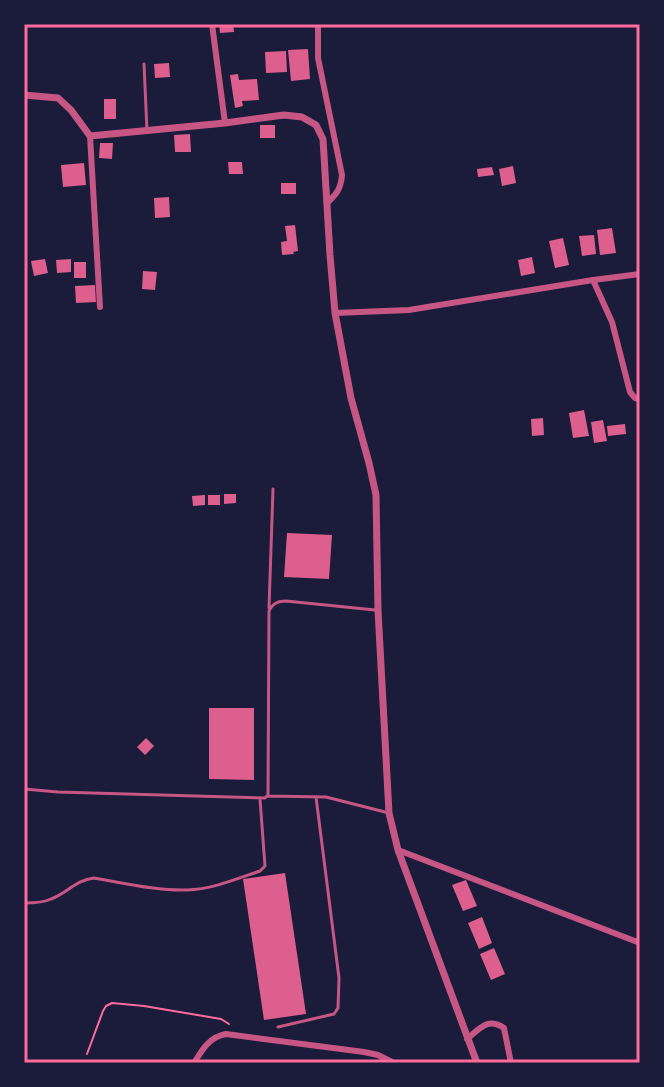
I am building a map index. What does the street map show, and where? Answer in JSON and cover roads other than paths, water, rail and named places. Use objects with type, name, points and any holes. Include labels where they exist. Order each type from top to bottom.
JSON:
[{"type":"street","points":[[212,24],[225,123]]},
{"type":"street","points":[[318,24],[318,58],[342,175],[341,186],[327,203]]},
{"type":"street","points":[[24,95],[58,98],[90,136],[100,307]]},
{"type":"street","points":[[90,136],[284,115],[302,117],[316,125],[323,139],[335,313],[351,398],[376,495],[378,610],[389,813],[398,850],[477,1063]]},
{"type":"street","points":[[335,313],[409,310],[640,274]]},
{"type":"street","points":[[593,280],[612,322],[630,392],[640,400]]},
{"type":"street","points":[[398,850],[640,943]]},
{"type":"street","points":[[467,1039],[486,1023],[500,1024],[504,1028],[511,1063]]},
{"type":"street","points":[[194,1063],[207,1044],[226,1034],[364,1052],[394,1063]]},
{"type":"lane","points":[[144,64],[147,131]]},
{"type":"lane","points":[[267,796],[273,489]]},
{"type":"lane","points":[[269,611],[275,603],[286,601],[378,610]]},
{"type":"lane","points":[[24,789],[260,798],[326,797],[389,813]]},
{"type":"lane","points":[[278,1027],[334,1014],[338,1008],[339,978],[316,797]]},
{"type":"lane","points":[[24,903],[53,899],[84,879],[189,890],[216,886],[260,871],[265,866],[260,798]]}]
